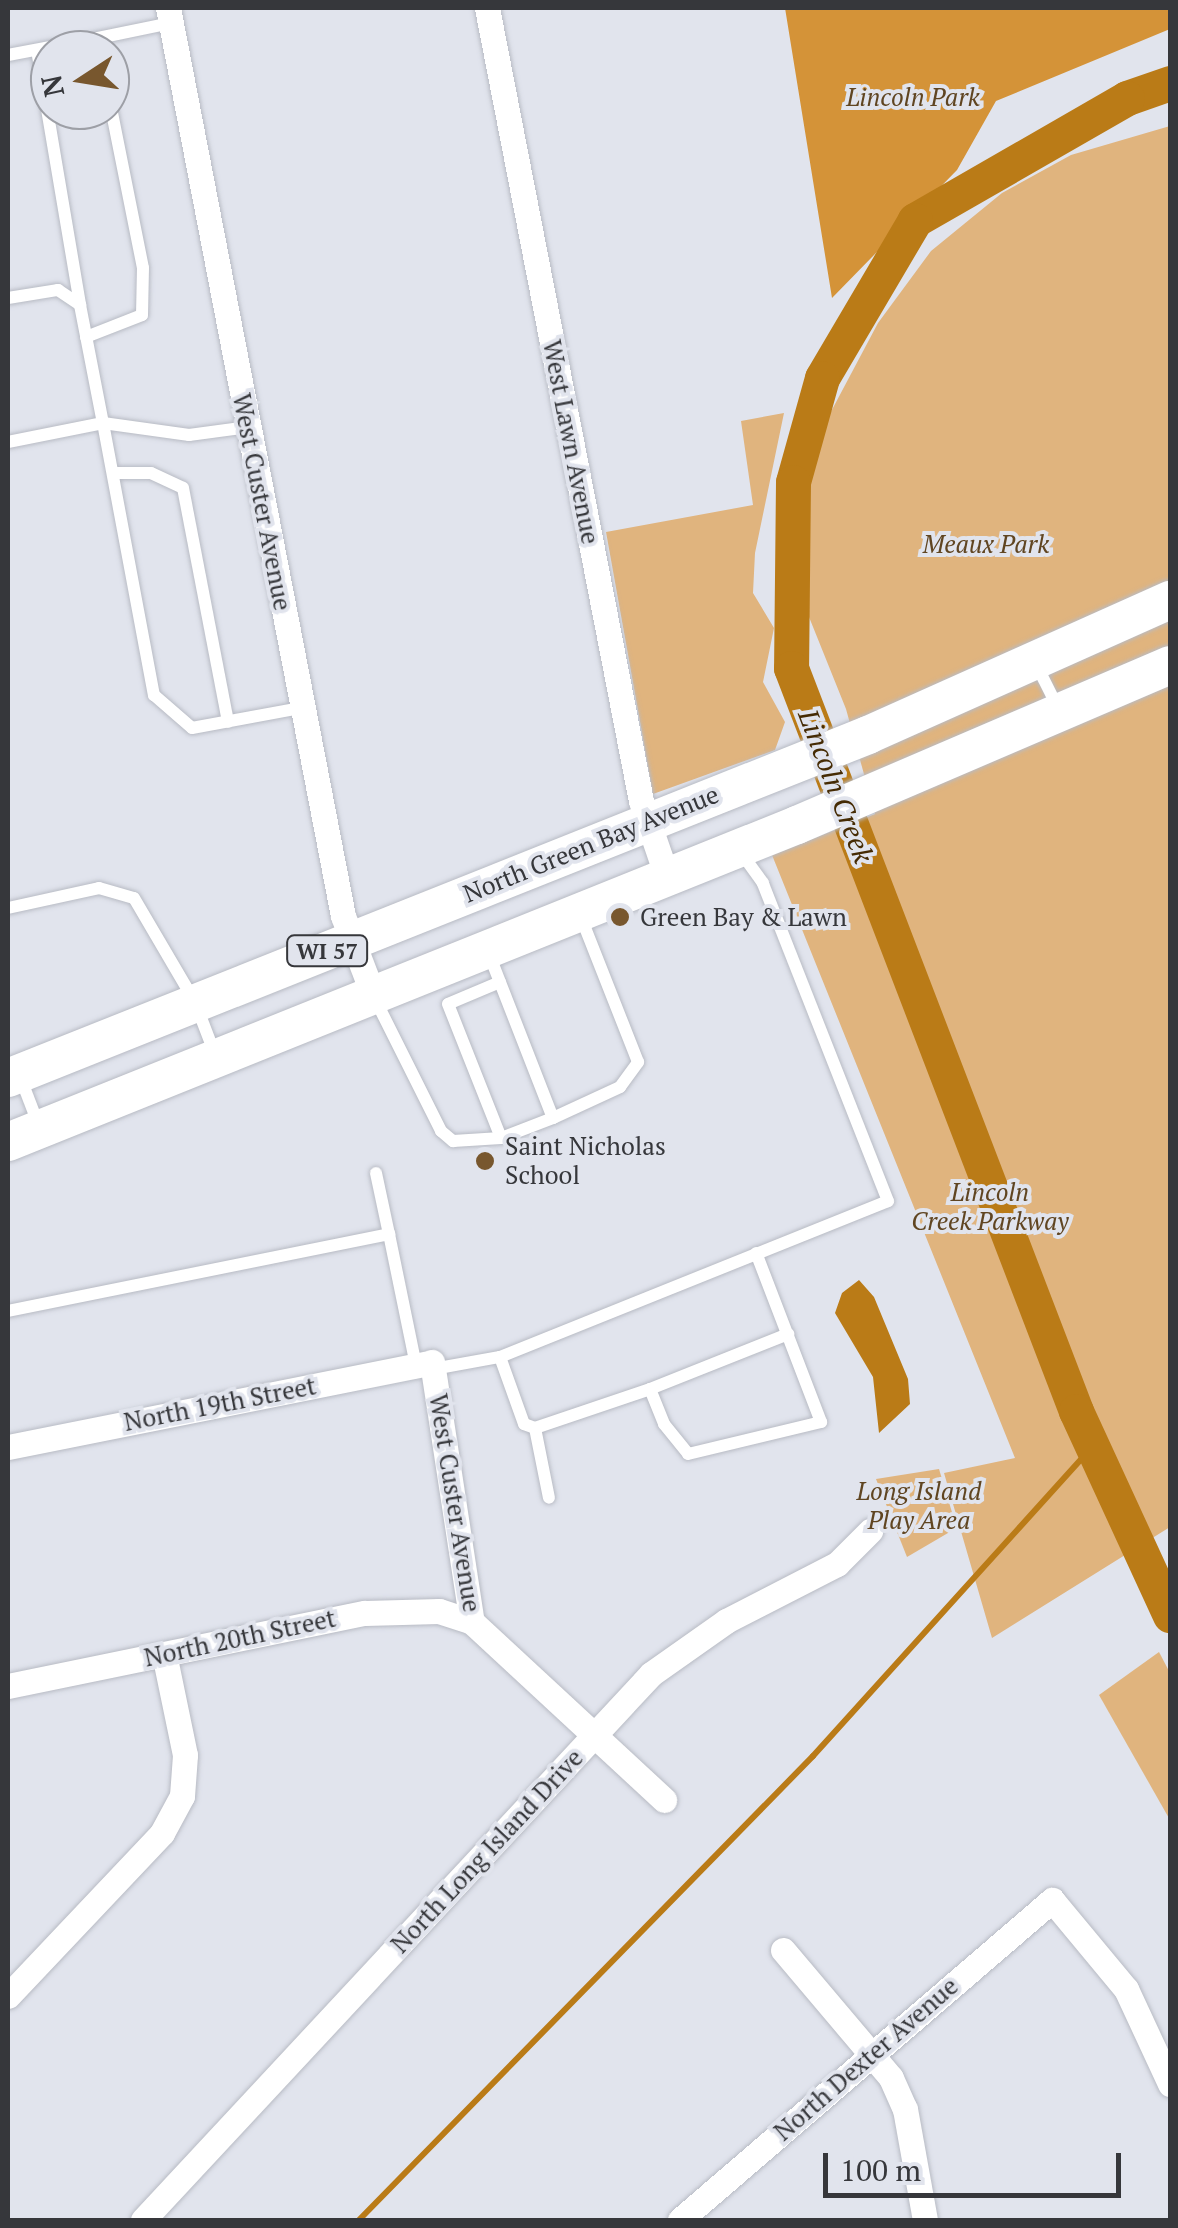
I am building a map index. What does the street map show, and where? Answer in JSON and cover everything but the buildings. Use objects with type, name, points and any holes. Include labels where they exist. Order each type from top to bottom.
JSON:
[{"type":"main road","name":"North Green Bay Avenue","points":[[13,1076],[644,820],[868,735],[1170,600]]},
{"type":"main road","name":"WI 57","points":[[24,1135],[578,909],[797,825],[1170,665]]},
{"type":"main road","points":[[736,847],[770,774]]},
{"type":"street","name":"West Lawn Avenue","points":[[488,8],[644,820],[666,874]]},
{"type":"street","name":"West Custer Avenue","points":[[170,15],[300,708],[351,942],[372,992]]},
{"type":"street","name":"West Custer Avenue","points":[[427,1366],[472,1622],[592,1738],[664,1800]]},
{"type":"street","name":"North 19th Street","points":[[8,1447],[427,1366]]},
{"type":"street","name":"North Long Island Drive","points":[[143,2220],[651,1674],[726,1621],[836,1564],[870,1531]]},
{"type":"street","name":"North 20th Street","points":[[8,1686],[365,1612],[439,1611],[472,1622]]},
{"type":"street","points":[[8,1996],[162,1833],[182,1796],[185,1755],[164,1654]]},
{"type":"street","name":"North Dexter Avenue","points":[[680,2220],[1052,1900],[1126,1990],[1170,2084]]},
{"type":"street","points":[[783,1950],[892,2078],[904,2110],[926,2220]]},
{"type":"lane","points":[[130,31],[170,15]]},
{"type":"lane","points":[[50,130],[154,695],[192,728],[300,708]]},
{"type":"lane","points":[[86,336],[142,316],[143,268],[116,130]]},
{"type":"lane","points":[[8,298],[58,290],[80,305]]},
{"type":"lane","points":[[8,442],[104,424],[189,435],[248,428]]},
{"type":"lane","points":[[113,473],[152,472],[183,488],[228,722]]},
{"type":"lane","points":[[1034,661],[1060,712]]},
{"type":"lane","points":[[376,1174],[427,1366],[500,1357],[888,1201],[763,883],[736,847]]},
{"type":"lane","points":[[8,908],[99,888],[134,898],[195,1002],[216,1056]]},
{"type":"lane","points":[[372,992],[441,1131],[468,1144],[501,1138],[586,1105],[620,1087],[638,1062],[578,909]]},
{"type":"lane","points":[[486,946],[553,1118]]},
{"type":"lane","points":[[500,982],[448,1004],[501,1138]]},
{"type":"lane","points":[[13,1076],[24,1135]]},
{"type":"lane","points":[[8,1311],[390,1234]]},
{"type":"lane","points":[[650,1389],[664,1424],[688,1454],[820,1422],[756,1252]]},
{"type":"lane","points":[[500,1357],[524,1424],[535,1428],[650,1389],[788,1334]]},
{"type":"lane","points":[[535,1428],[550,1498]]},
{"type":"green space","name":"Lincoln Park","points":[[785,8],[1170,8],[1170,29],[996,101],[957,170],[832,298]]},
{"type":"green space","name":"Meaux Park","points":[[1170,126],[1170,1527],[992,1638],[944,1473],[1015,1458],[772,855],[875,814],[846,709],[807,612],[799,535],[817,438],[878,323],[931,251],[1002,193],[1071,155]]},
{"type":"green space","points":[[784,413],[755,553],[753,593],[774,628],[763,682],[785,722],[775,750],[653,794],[606,532],[753,505],[741,421]]},
{"type":"green space","name":"Long Island Play Area","points":[[939,1469],[954,1519],[948,1533],[907,1557],[876,1479]]},
{"type":"green space","points":[[1159,1652],[1170,1673],[1170,1820],[1099,1695]]},
{"type":"shaded area","points":[[859,1280],[874,1297],[908,1379],[910,1404],[879,1433],[873,1377],[835,1313],[842,1293]]},
{"type":"waterway","name":"Lincoln Creek","points":[[1170,83],[1127,98],[915,220],[822,378],[793,482],[791,668],[1076,1411],[1170,1615]]},
{"type":"waterway","points":[[359,2220],[813,1756],[1092,1447]]},
{"type":"place","name":"Green Bay & Lawn","points":[[620,917]]},
{"type":"place","name":"Saint Nicholas School","points":[[485,1161]]},
{"type":"park label","name":"Lincoln Creek Parkway","points":[[990,1208]]}]
